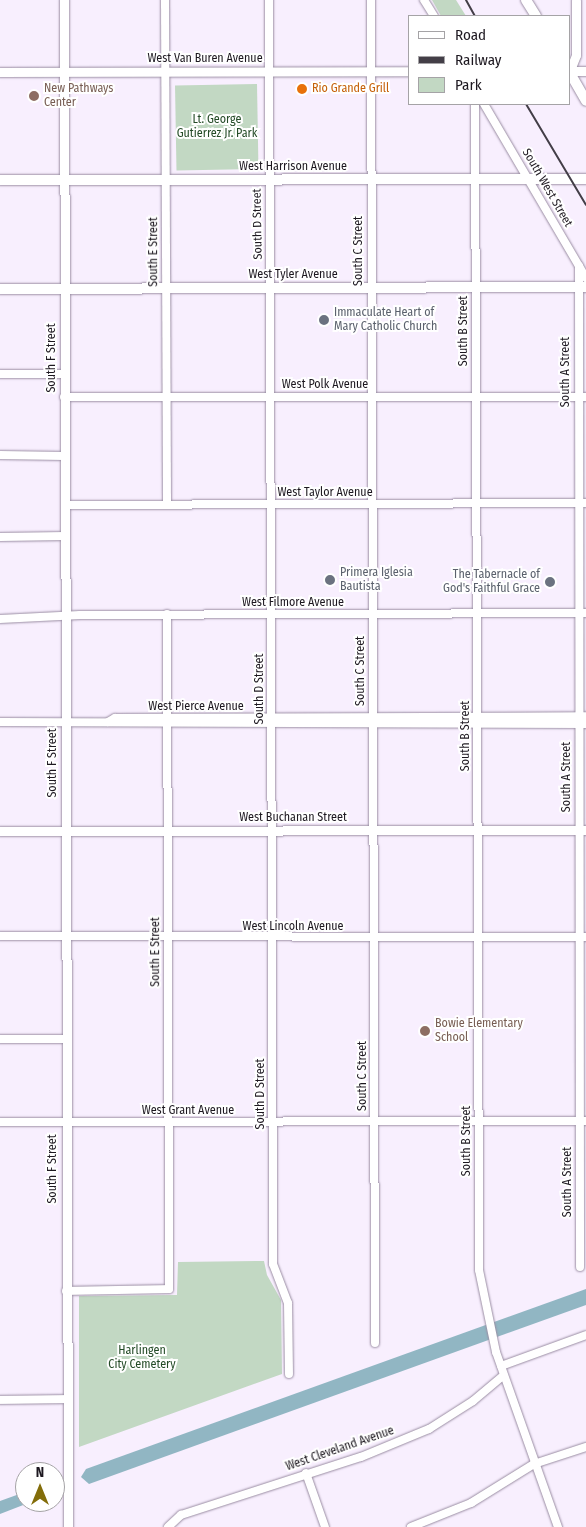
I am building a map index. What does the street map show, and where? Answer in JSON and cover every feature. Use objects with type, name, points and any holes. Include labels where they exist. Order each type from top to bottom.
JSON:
[{"type":"main road","points":[[526,0],[535,15]]},
{"type":"main road","points":[[571,74],[586,101]]},
{"type":"main road","name":"West Harrison Avenue","points":[[0,180],[586,179]]},
{"type":"main road","name":"West Tyler Avenue","points":[[0,288],[582,287]]},
{"type":"street","name":"South F Street","points":[[64,0],[65,289],[63,374],[66,722],[64,831],[68,1527]]},
{"type":"street","name":"South E Street","points":[[165,0],[166,504]]},
{"type":"street","name":"South D Street","points":[[269,0],[268,179],[271,397],[270,614],[273,1264],[288,1303],[289,1374]]},
{"type":"street","name":"South C Street","points":[[371,0],[370,288],[375,1343]]},
{"type":"street","points":[[424,0],[433,15]]},
{"type":"street","points":[[571,69],[576,55],[576,0]]},
{"type":"street","name":"West Van Buren Avenue","points":[[0,72],[408,71]]},
{"type":"street","points":[[571,72],[586,71]]},
{"type":"street","name":"South B Street","points":[[475,105],[479,1270],[487,1320],[504,1375]]},
{"type":"street","name":"South West Street","points":[[485,105],[586,278]]},
{"type":"street","points":[[579,266],[582,287]]},
{"type":"street","name":"South A Street","points":[[580,1267],[583,1121],[582,287]]},
{"type":"street","points":[[0,374],[63,374]]},
{"type":"street","name":"West Polk Avenue","points":[[64,397],[582,396]]},
{"type":"street","points":[[0,455],[64,456]]},
{"type":"street","name":"West Taylor Avenue","points":[[65,504],[582,503]]},
{"type":"street","points":[[0,537],[65,536]]},
{"type":"street","name":"West Filmore Avenue","points":[[0,619],[167,614],[582,613]]},
{"type":"street","name":"South E Street","points":[[66,1291],[169,1289],[167,614]]},
{"type":"street","name":"West Pierce Avenue","points":[[0,722],[583,720]]},
{"type":"street","name":"West Buchanan Street","points":[[0,831],[583,830]]},
{"type":"street","name":"West Lincoln Avenue","points":[[0,936],[167,939],[583,937]]},
{"type":"street","points":[[0,1039],[66,1039]]},
{"type":"street","name":"West Grant Avenue","points":[[0,1122],[374,1123],[583,1121]]},
{"type":"street","points":[[501,1366],[586,1335]]},
{"type":"street","points":[[504,1375],[534,1464],[558,1527]]},
{"type":"street","name":"West Cleveland Avenue","points":[[169,1524],[306,1473],[360,1457],[448,1419],[504,1375]]},
{"type":"street","points":[[0,1400],[67,1399]]},
{"type":"street","points":[[412,1527],[471,1503],[534,1464],[586,1447]]},
{"type":"street","points":[[306,1473],[325,1527]]},
{"type":"green space","points":[[432,0],[456,0],[465,15],[440,15]]},
{"type":"green space","name":"Lt. George Gutierrez Jr. Park","points":[[257,84],[258,169],[176,170],[175,85]]},
{"type":"green space","name":"Harlingen City Cemetery","points":[[264,1261],[267,1275],[281,1300],[282,1374],[79,1447],[79,1296],[177,1295],[178,1262]]},
{"type":"water","points":[[586,1289],[586,1305],[89,1484],[81,1477],[86,1469]]},
{"type":"water","points":[[15,1496],[15,1508],[0,1514],[0,1501]]},
{"type":"railway","points":[[466,0],[474,15]]},
{"type":"railway","points":[[527,105],[586,205]]},
{"type":"place","name":"Rio Grande Grill","points":[[302,89]]},
{"type":"place","name":"New Pathways Center","points":[[34,96]]},
{"type":"place","name":"Immaculate Heart of Mary Catholic Church","points":[[324,320]]},
{"type":"place","name":"Primera Iglesia Bautista","points":[[330,580]]},
{"type":"place","name":"The Tabernacle of God's Faithful Grace","points":[[550,582]]},
{"type":"place","name":"Bowie Elementary School","points":[[425,1031]]}]
